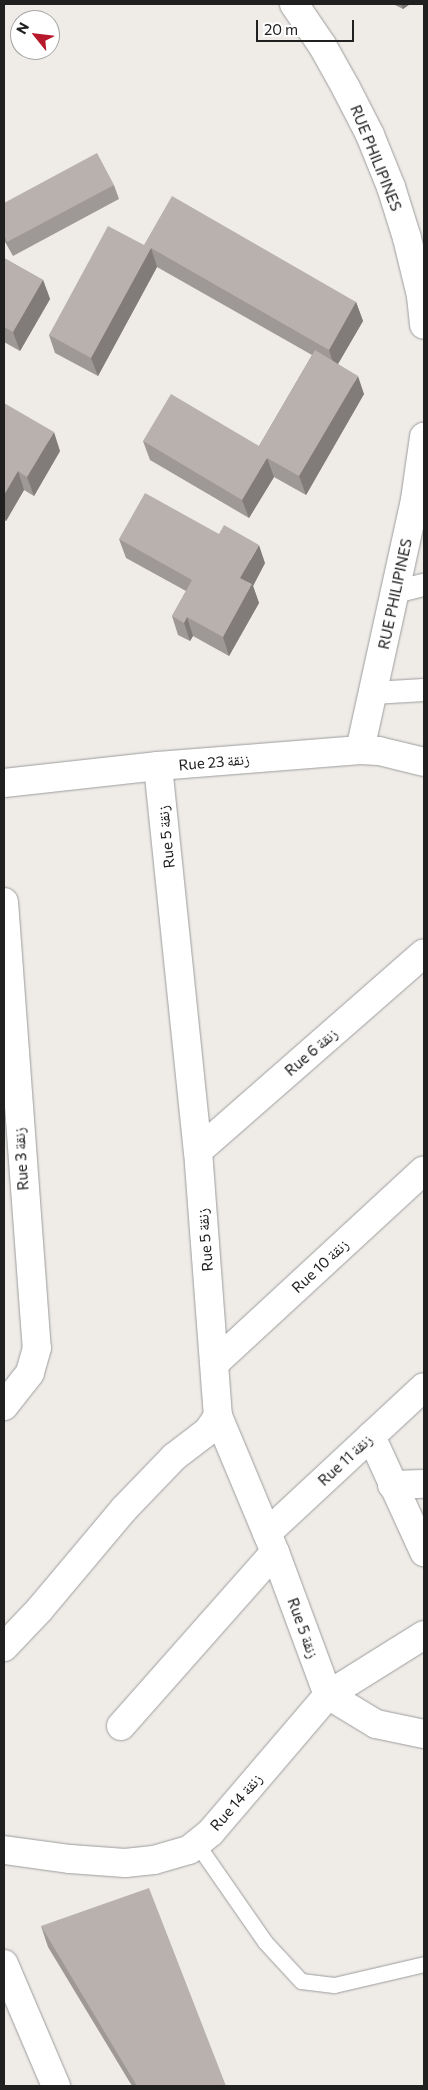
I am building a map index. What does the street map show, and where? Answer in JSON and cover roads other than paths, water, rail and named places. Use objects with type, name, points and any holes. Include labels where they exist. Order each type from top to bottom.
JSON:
[{"type":"street","name":"RUE PHILIPINES","points":[[294,4],[322,45],[370,135],[391,187],[414,267],[424,325]]},
{"type":"street","name":"RUE PHILIPINES","points":[[360,750],[415,500],[424,438]]},
{"type":"street","points":[[395,592],[424,585]]},
{"type":"street","points":[[373,693],[424,690]]},
{"type":"street","name":"Rue 23 زنقة","points":[[4,783],[158,766],[360,750],[379,751],[424,762]]},
{"type":"street","name":"Rue 5 زنقة","points":[[158,766],[198,1151],[218,1416],[271,1542],[328,1695]]},
{"type":"street","name":"Rue 3 زنقة","points":[[4,902],[37,1348],[30,1373],[4,1406]]},
{"type":"street","name":"Rue 6 زنقة","points":[[198,1151],[424,954]]},
{"type":"street","name":"Rue 10 زنقة","points":[[215,1363],[424,1170]]},
{"type":"street","name":"Rue 11 زنقة","points":[[121,1726],[271,1542],[371,1436],[424,1387]]},
{"type":"street","points":[[4,1647],[40,1609],[124,1509],[174,1457],[208,1431],[218,1416]]},
{"type":"street","points":[[371,1436],[424,1552]]},
{"type":"street","points":[[392,1485],[424,1484]]},
{"type":"street","name":"Rue 14 زنقة","points":[[4,1850],[70,1859],[125,1863],[154,1860],[180,1854],[197,1844],[211,1832],[328,1695],[424,1635]]},
{"type":"street","points":[[328,1695],[376,1724],[424,1734]]},
{"type":"street","points":[[4,1964],[56,2086]]},
{"type":"lane","points":[[197,1844],[266,1942],[301,1981],[334,1985],[424,1964]]}]
